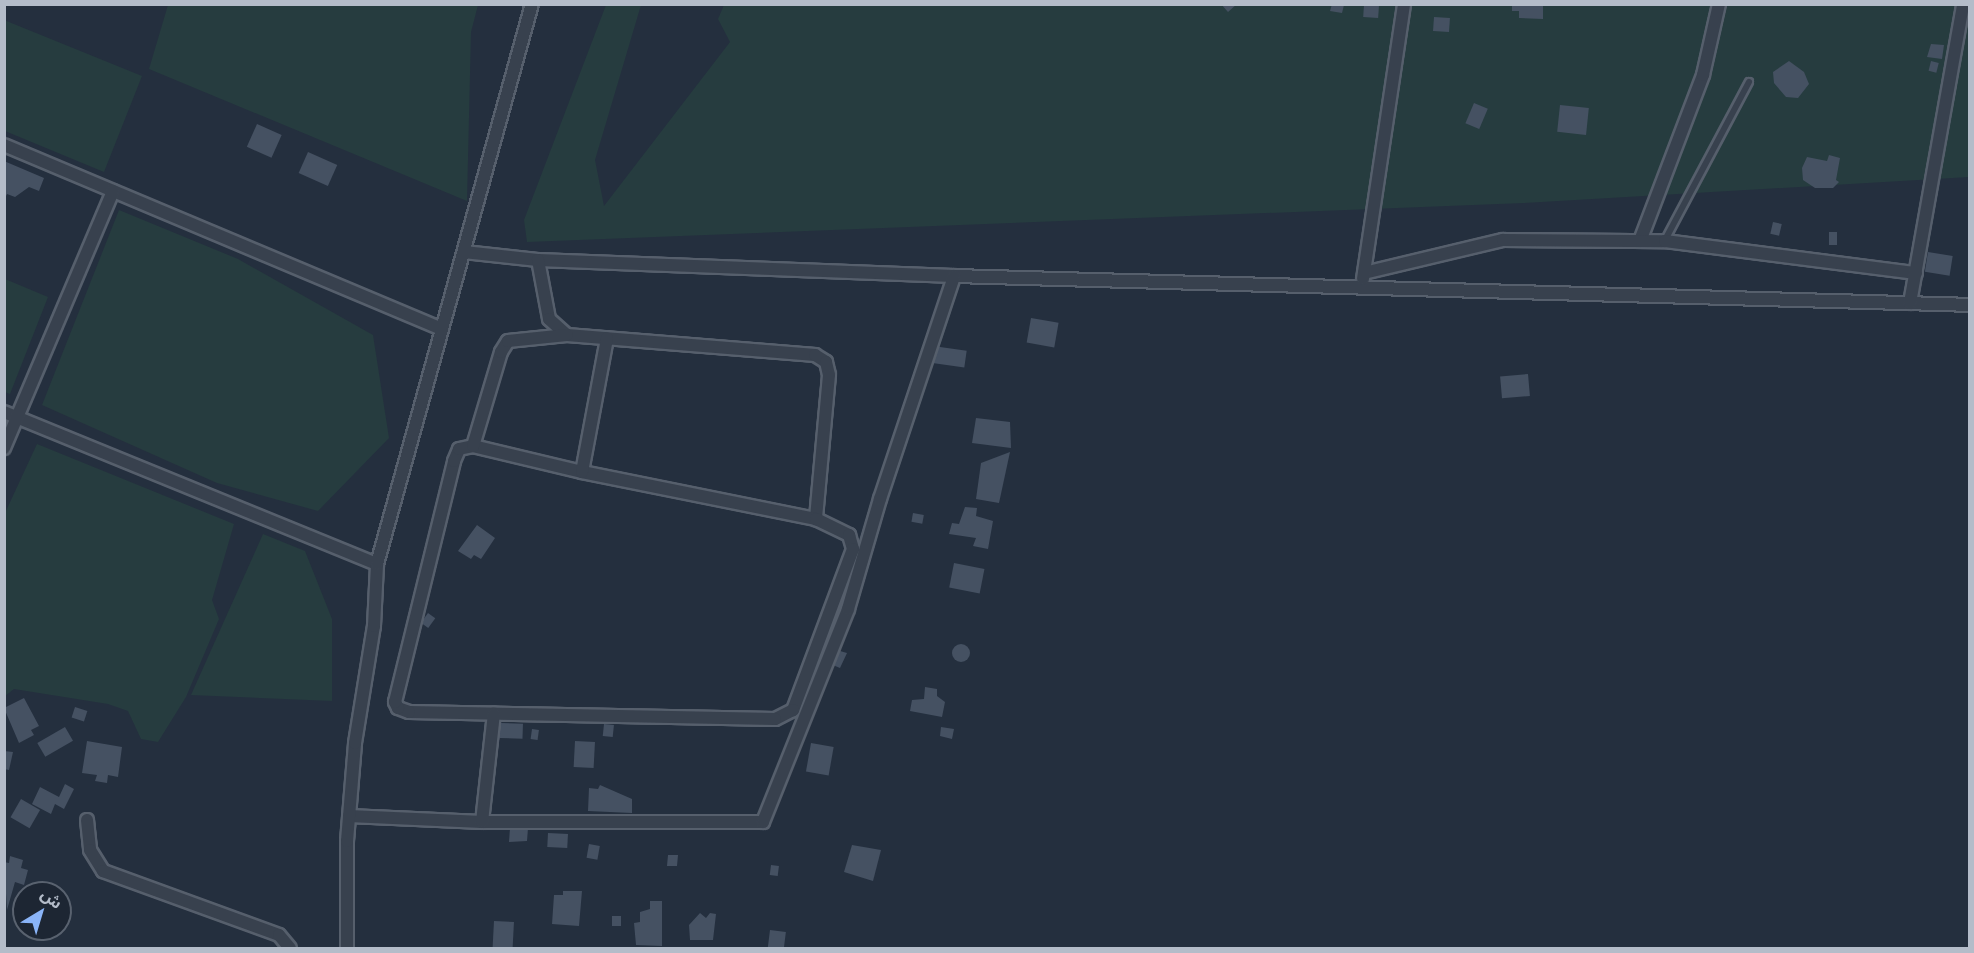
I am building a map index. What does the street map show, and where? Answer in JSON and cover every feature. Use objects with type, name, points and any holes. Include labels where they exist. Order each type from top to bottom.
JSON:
[{"type":"street","points":[[347,948],[349,816],[355,743],[374,626],[377,564],[532,4]]},
{"type":"street","points":[[1362,287],[1404,4]]},
{"type":"street","points":[[1640,241],[1703,75],[1719,4]]},
{"type":"street","points":[[1910,303],[1963,4]]},
{"type":"street","points":[[4,145],[442,328]]},
{"type":"street","points":[[4,448],[113,191]]},
{"type":"street","points":[[1364,273],[1503,240],[1665,241],[1916,273]]},
{"type":"street","points":[[464,252],[538,260],[954,276],[1970,305]]},
{"type":"street","points":[[538,260],[549,319],[567,335]]},
{"type":"street","points":[[349,816],[482,822],[763,822],[848,609],[880,499],[954,276]]},
{"type":"street","points":[[473,446],[501,352],[508,341],[567,335],[814,355],[825,362],[829,375],[816,519]]},
{"type":"street","points":[[582,472],[607,338]]},
{"type":"street","points":[[4,412],[377,564]]},
{"type":"street","points":[[473,446],[582,472],[816,519],[849,535],[853,549],[793,710],[775,719],[410,712],[398,708],[395,702],[454,461],[459,449],[473,446]]},
{"type":"street","points":[[482,822],[494,714]]},
{"type":"street","points":[[87,820],[90,850],[103,871],[279,935],[290,948]]},
{"type":"lane","points":[[1665,241],[1749,82]]},
{"type":"green space","points":[[168,5],[478,5],[471,32],[467,201],[149,69]]},
{"type":"green space","points":[[606,5],[641,5],[595,160],[604,206],[730,42],[718,19],[724,5],[1969,5],[1969,177],[1524,203],[527,242],[524,220]]},
{"type":"green space","points":[[4,20],[142,76],[104,172],[5,131]]},
{"type":"green space","points":[[119,210],[238,259],[373,335],[389,438],[318,511],[217,483],[42,405]]},
{"type":"green space","points":[[5,279],[48,297],[10,394],[5,392]]},
{"type":"green space","points":[[37,444],[234,524],[212,600],[219,619],[186,697],[158,742],[141,739],[128,711],[108,704],[14,689],[5,696],[5,513]]},
{"type":"green space","points":[[263,534],[305,551],[332,619],[332,701],[191,695]]},
{"type":"building","points":[[1221,4],[1237,4],[1228,12]]},
{"type":"building","points":[[1332,4],[1344,5],[1342,13],[1330,11]]},
{"type":"building","points":[[1512,4],[1543,4],[1543,19],[1519,18],[1519,11],[1512,11]]},
{"type":"building","points":[[1364,5],[1379,6],[1378,18],[1363,17]]},
{"type":"building","points":[[1434,17],[1450,18],[1449,32],[1433,31]]},
{"type":"building","points":[[1931,44],[1944,45],[1942,59],[1927,57]]},
{"type":"building","points":[[1789,61],[1804,72],[1809,84],[1798,98],[1786,97],[1774,83],[1773,72]]},
{"type":"building","points":[[1931,61],[1939,63],[1936,73],[1929,71]]},
{"type":"building","points":[[1474,103],[1488,109],[1479,129],[1465,123]]},
{"type":"building","points":[[1560,105],[1589,108],[1586,135],[1557,132]]},
{"type":"building","points":[[257,124],[282,135],[271,158],[247,147]]},
{"type":"building","points":[[308,152],[337,165],[328,186],[299,173]]},
{"type":"building","points":[[1829,155],[1840,158],[1836,180],[1839,182],[1833,188],[1815,188],[1803,180],[1802,168],[1807,157],[1827,161]]},
{"type":"building","points":[[4,161],[44,178],[39,191],[29,187],[15,197],[7,194],[4,200]]},
{"type":"building","points":[[1773,222],[1782,224],[1779,236],[1770,234]]},
{"type":"building","points":[[1829,232],[1837,232],[1837,245],[1829,245]]},
{"type":"building","points":[[1928,252],[1953,256],[1950,276],[1925,272]]},
{"type":"building","points":[[1031,318],[1059,323],[1054,347],[1027,343]]},
{"type":"building","points":[[933,346],[967,351],[964,368],[931,363]]},
{"type":"building","points":[[1528,374],[1530,396],[1502,398],[1500,376]]},
{"type":"building","points":[[976,418],[1010,422],[1011,448],[972,443]]},
{"type":"building","points":[[1010,452],[999,503],[976,499],[981,463]]},
{"type":"building","points":[[965,507],[977,508],[976,516],[993,521],[988,549],[973,546],[976,538],[949,534],[952,523],[959,524]]},
{"type":"building","points":[[913,513],[924,515],[922,524],[911,522]]},
{"type":"building","points":[[477,525],[495,538],[481,559],[474,555],[471,559],[458,551]]},
{"type":"building","points":[[954,563],[984,569],[980,593],[949,588]]},
{"type":"building","points":[[428,613],[435,618],[428,628],[421,623]]},
{"type":"building","points":[[961,644],[967,647],[970,653],[967,659],[961,662],[955,659],[952,653],[955,647]]},
{"type":"building","points":[[833,649],[847,653],[840,668],[828,663]]},
{"type":"building","points":[[925,687],[937,689],[937,696],[945,702],[942,717],[910,711],[912,700],[924,699]]},
{"type":"building","points":[[24,698],[39,726],[31,730],[34,735],[19,743],[4,708]]},
{"type":"building","points":[[75,707],[87,711],[84,721],[72,717]]},
{"type":"building","points":[[500,723],[523,724],[522,739],[499,738]]},
{"type":"building","points":[[604,724],[614,725],[613,737],[603,736]]},
{"type":"building","points":[[65,727],[73,741],[45,757],[37,743]]},
{"type":"building","points":[[941,727],[954,729],[952,739],[940,736]]},
{"type":"building","points":[[532,729],[539,730],[538,740],[531,739]]},
{"type":"building","points":[[87,741],[122,747],[118,777],[108,775],[107,783],[95,781],[97,775],[82,773]]},
{"type":"building","points":[[575,741],[595,742],[594,768],[574,767]]},
{"type":"building","points":[[811,743],[834,747],[829,776],[806,772]]},
{"type":"building","points":[[4,751],[13,752],[9,770],[4,769]]},
{"type":"building","points":[[65,784],[74,789],[64,809],[55,804],[51,814],[32,804],[40,787],[59,797]]},
{"type":"building","points":[[600,785],[632,799],[632,813],[588,811],[589,788],[598,789]]},
{"type":"building","points":[[21,799],[40,810],[30,828],[10,817]]},
{"type":"building","points":[[510,828],[528,828],[527,841],[509,842]]},
{"type":"building","points":[[548,833],[568,834],[567,848],[547,847]]},
{"type":"building","points":[[589,844],[600,846],[597,860],[587,858]]},
{"type":"building","points":[[852,845],[881,850],[873,881],[844,872]]},
{"type":"building","points":[[668,855],[678,855],[677,866],[667,866]]},
{"type":"building","points":[[10,856],[23,860],[21,868],[28,870],[25,881],[12,881],[12,892],[7,910],[4,862],[9,863]]},
{"type":"building","points":[[771,865],[779,866],[778,876],[770,875]]},
{"type":"building","points":[[563,891],[582,891],[579,926],[552,924],[554,895],[563,895]]},
{"type":"building","points":[[650,901],[662,901],[662,946],[636,945],[634,923],[640,922],[640,912],[650,909]]},
{"type":"building","points":[[700,913],[706,918],[710,913],[716,914],[713,940],[690,940],[689,925]]},
{"type":"building","points":[[612,916],[621,916],[621,926],[612,926]]},
{"type":"building","points":[[494,921],[514,922],[513,948],[493,947]]},
{"type":"building","points":[[770,930],[786,932],[784,948],[768,948]]}]
